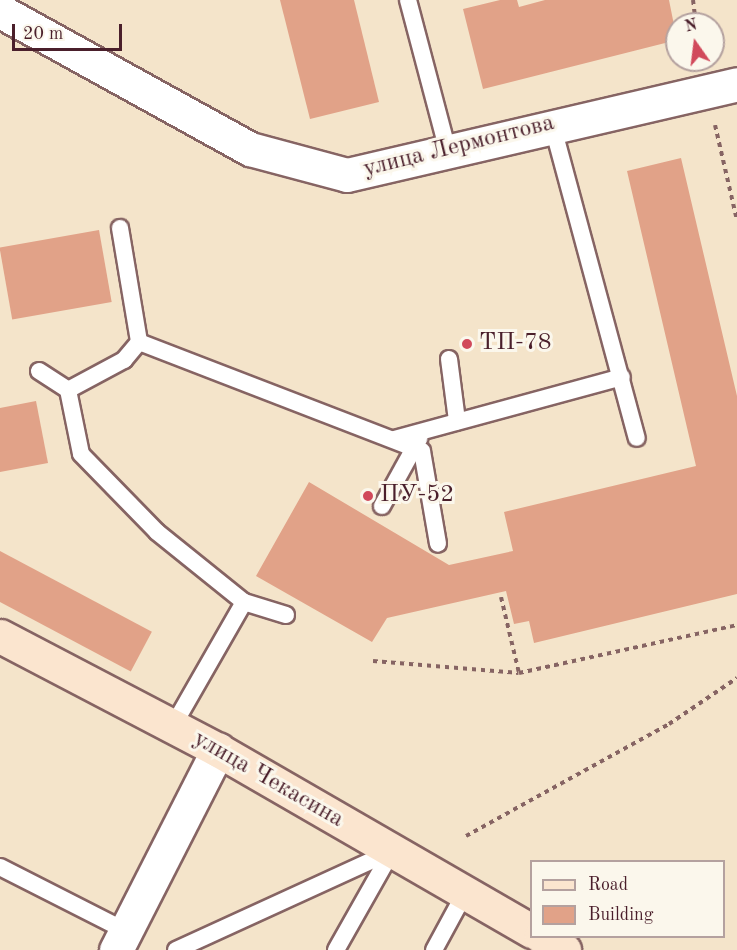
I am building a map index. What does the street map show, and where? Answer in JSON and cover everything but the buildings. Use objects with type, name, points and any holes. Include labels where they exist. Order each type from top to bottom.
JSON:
[{"type":"street","name":"улица Лермонтова","points":[[0,10],[250,149],[346,175],[552,124],[722,87]]},
{"type":"street","name":"улица Чекасина","points":[[0,636],[218,750],[530,930]]},
{"type":"street","points":[[121,940],[218,750]]},
{"type":"street","points":[[544,938],[564,950]]},
{"type":"lane","points":[[408,0],[448,151]]},
{"type":"lane","points":[[552,124],[637,438]]},
{"type":"lane","points":[[120,228],[139,342]]},
{"type":"lane","points":[[68,390],[123,360],[139,342]]},
{"type":"lane","points":[[139,342],[422,451],[438,544]]},
{"type":"lane","points":[[449,359],[457,421]]},
{"type":"lane","points":[[39,371],[68,390],[81,454],[157,532],[244,602],[286,615]]},
{"type":"lane","points":[[394,439],[432,426],[622,377]]},
{"type":"lane","points":[[381,506],[412,447],[432,426]]},
{"type":"lane","points":[[172,726],[244,602]]},
{"type":"lane","points":[[176,950],[392,851]]},
{"type":"lane","points":[[336,950],[392,851]]},
{"type":"lane","points":[[0,867],[121,940]]},
{"type":"lane","points":[[434,950],[465,893]]},
{"type":"path","points":[[722,87],[737,220]]},
{"type":"path","points":[[501,597],[519,673]]},
{"type":"path","points":[[373,661],[519,673],[737,625]]},
{"type":"path","points":[[466,836],[669,724],[737,678]]},
{"type":"place","name":"ТП-78","points":[[467,344]]},
{"type":"place","name":"ПУ-52","points":[[368,496]]}]
